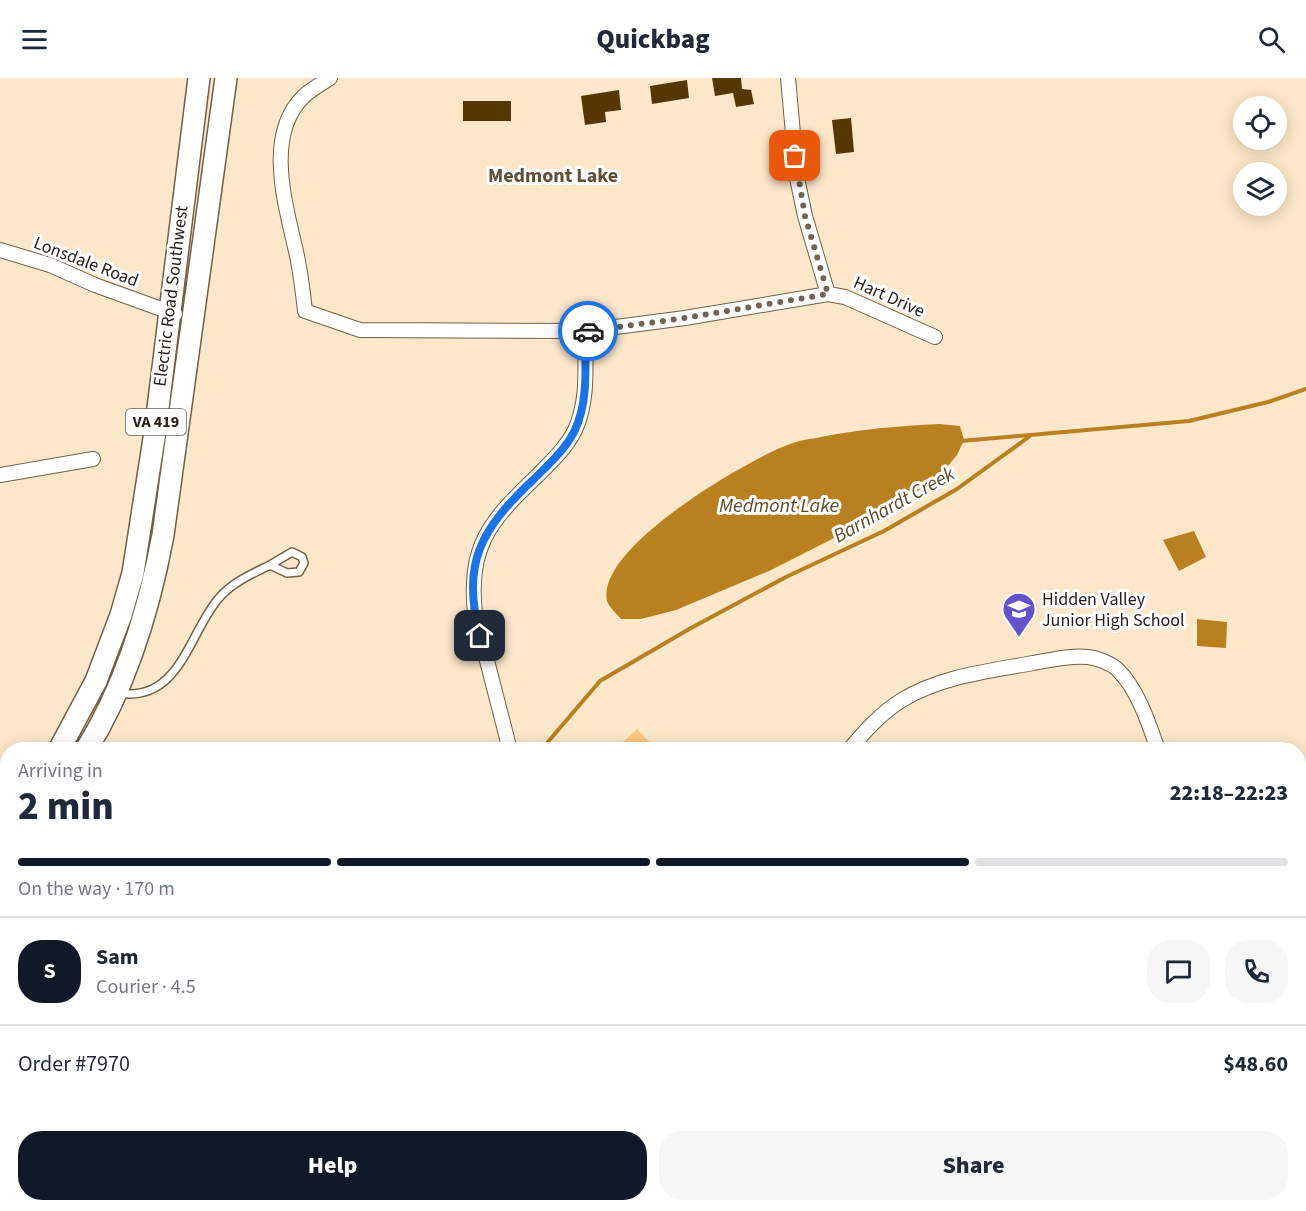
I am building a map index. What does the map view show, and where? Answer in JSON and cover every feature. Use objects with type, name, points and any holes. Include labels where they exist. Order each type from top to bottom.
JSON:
[{"type":"main road","name":"Electric Road Southwest","points":[[62,742],[96,681],[122,615],[133,573],[155,432],[198,78]]},
{"type":"main road","name":"Electric Road Southwest","points":[[90,742],[116,693],[143,623],[155,580],[226,78]]},
{"type":"street","points":[[330,78],[302,98],[293,111],[283,144],[282,186],[300,273],[305,311],[360,330],[585,331],[685,318],[828,294],[805,216],[797,178],[788,78]]},
{"type":"street","name":"Lonsdale Road","points":[[0,250],[50,266],[192,321]]},
{"type":"street","name":"Hart Drive","points":[[828,294],[845,297],[934,337]]},
{"type":"street","points":[[508,742],[475,614],[472,593],[474,569],[485,534],[501,512],[546,467],[574,431],[585,394],[585,331]]},
{"type":"street","points":[[0,475],[93,459]]},
{"type":"street","points":[[857,742],[884,713],[927,687],[998,669],[1069,657],[1089,657],[1102,660],[1116,668],[1137,699],[1155,742]]},
{"type":"lane","points":[[116,693],[146,692],[169,677],[181,662],[217,600],[236,583],[292,552],[302,557],[304,563],[299,572],[294,574],[270,565]]},
{"type":"shaded area","points":[[637,729],[649,742],[623,742]]},
{"type":"water","name":"Medmont Lake","points":[[939,424],[960,426],[964,440],[957,455],[936,480],[854,528],[769,571],[676,610],[641,619],[621,619],[608,603],[610,580],[625,556],[678,508],[742,467],[790,444],[802,441],[865,430]]},
{"type":"water","points":[[1194,531],[1206,557],[1179,571],[1163,540]]},
{"type":"water","points":[[1197,619],[1227,622],[1226,648],[1197,646]]},
{"type":"building","points":[[712,78],[741,78],[742,89],[751,90],[754,104],[736,107],[733,93],[715,96]]},
{"type":"building","points":[[687,80],[689,98],[652,104],[650,86]]},
{"type":"building","points":[[619,90],[621,110],[605,112],[606,122],[585,125],[581,96]]},
{"type":"building","points":[[463,101],[511,101],[511,121],[463,121]]},
{"type":"building","points":[[851,118],[854,152],[836,154],[832,120]]},
{"type":"waterway","name":"Barnhardt Creek","points":[[961,441],[1189,421],[1268,402],[1306,389]]},
{"type":"waterway","name":"Barnhardt Creek","points":[[548,742],[600,681],[691,628],[786,577],[884,531],[957,489],[1030,436]]},
{"type":"way so far","points":[[588,331],[685,318],[828,294],[805,216],[795,156]]},
{"type":"place","name":"Hidden Valley Junior High School","points":[[1019,638]]},
{"type":"district","name":"Medmont Lake","points":[[553,176]]},
{"type":"route","points":[[480,636],[472,593],[478,551],[485,534],[501,512],[546,467],[574,431],[585,394],[585,331],[588,331]]}]
